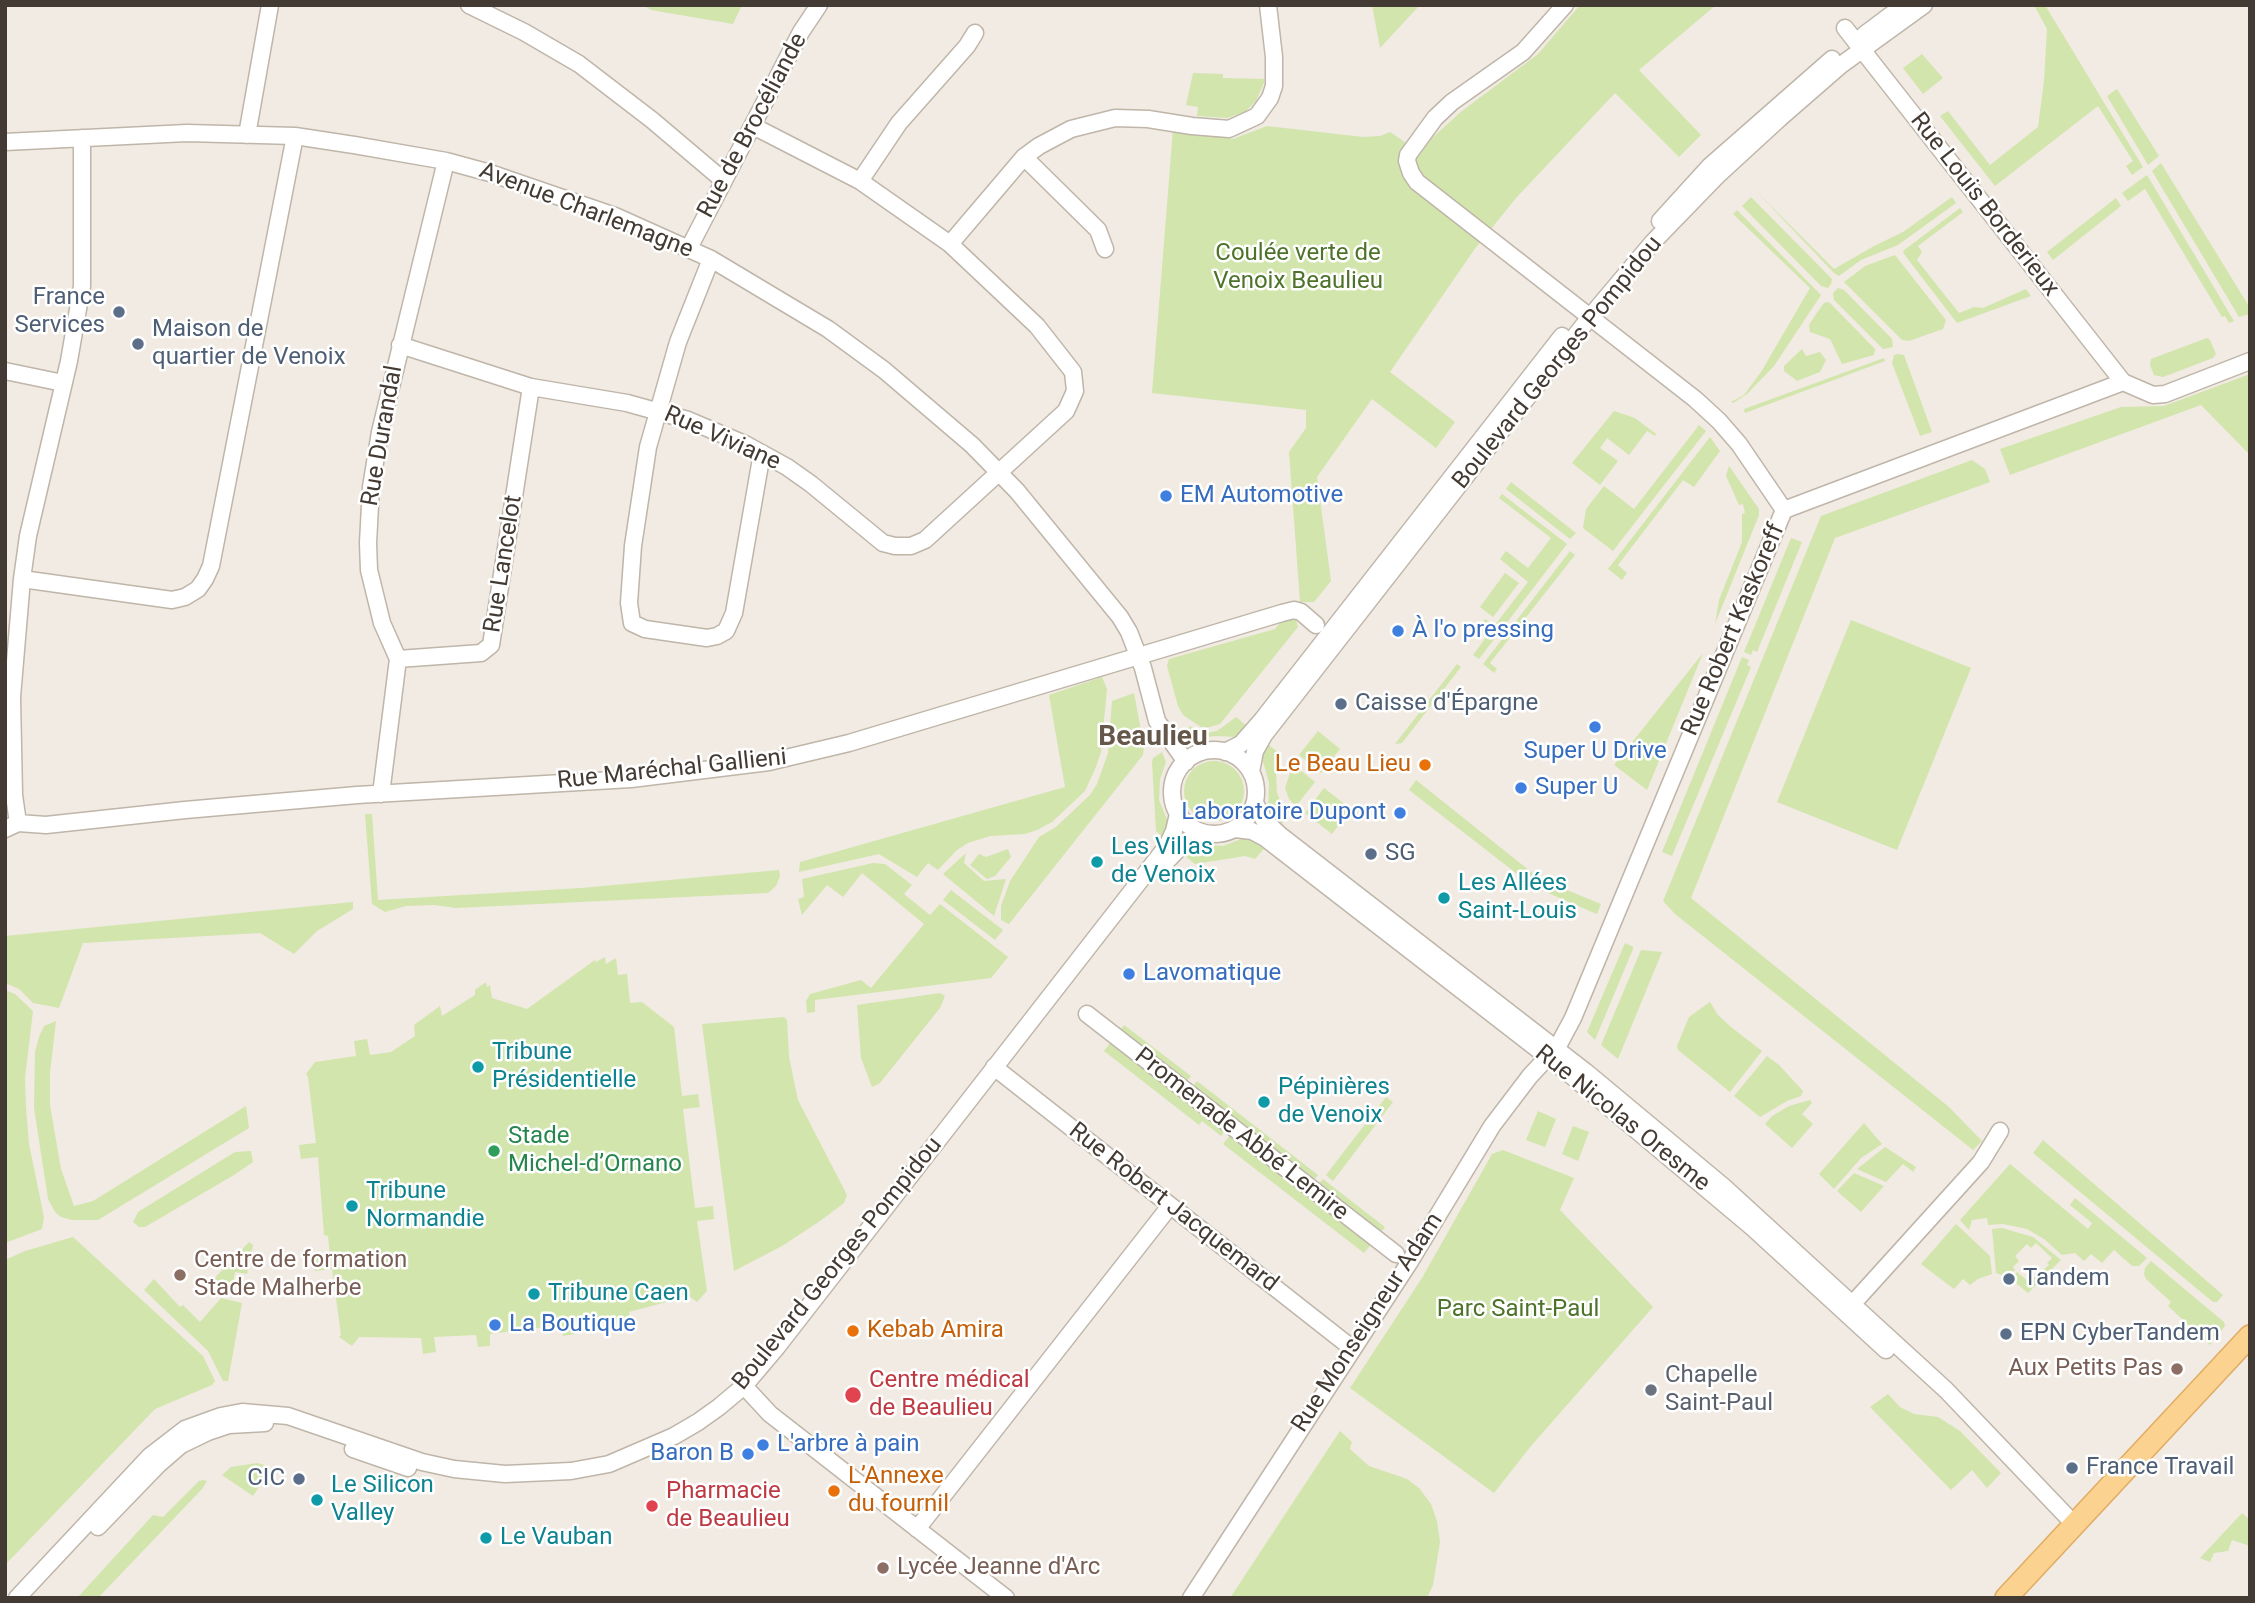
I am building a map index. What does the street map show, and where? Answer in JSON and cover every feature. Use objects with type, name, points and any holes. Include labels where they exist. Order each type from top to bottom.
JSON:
[{"type":"main road","points":[[2006,1598],[2250,1336]]},
{"type":"street","points":[[247,135],[270,5]]},
{"type":"street","points":[[469,5],[524,32],[579,64],[652,120],[724,181]]},
{"type":"street","name":"Rue de Brocéliande","points":[[689,248],[801,32],[819,5]]},
{"type":"street","points":[[753,126],[860,181],[950,244],[1024,157],[1071,129],[1108,119],[1147,119],[1217,129],[1229,129],[1250,121],[1264,108],[1274,86],[1274,57],[1268,5]]},
{"type":"street","points":[[1565,5],[1523,52],[1452,102],[1435,118],[1408,155],[1407,161],[1417,182],[1719,421],[1739,443],[1784,510]]},
{"type":"street","name":"Boulevard Georges Pompidou","points":[[1225,752],[1241,744],[1256,728],[1586,314],[1719,174],[1780,118],[1854,40],[1904,5]]},
{"type":"street","name":"Boulevard Georges Pompidou","points":[[1854,40],[1924,5]]},
{"type":"street","points":[[860,181],[899,123],[967,46],[975,33]]},
{"type":"street","name":"Rue Louis Borderieux","points":[[1854,40],[2123,383]]},
{"type":"street","name":"Avenue Charlemagne","points":[[5,142],[187,133],[295,136],[446,161],[490,173],[615,216],[711,258],[828,328],[946,422],[999,472],[1110,603],[1129,632],[1139,656],[1157,721],[1186,762]]},
{"type":"street","points":[[22,579],[172,600],[185,597],[198,589],[205,579],[211,566],[295,136]]},
{"type":"street","points":[[12,826],[12,697],[22,579],[28,536],[82,286],[82,138]]},
{"type":"street","points":[[1024,157],[1098,230],[1105,249]]},
{"type":"street","name":"Rue Durandal","points":[[398,659],[382,624],[369,570],[368,543],[374,460],[446,161]]},
{"type":"street","name":"Rue Viviane","points":[[400,345],[531,387],[598,397],[688,420],[762,453],[811,484],[871,536],[883,543],[911,546],[925,540],[1066,411],[1073,401],[1075,380],[1067,362],[1037,326],[950,244]]},
{"type":"street","points":[[711,258],[678,342],[648,447],[636,513],[629,603],[632,623],[645,629],[707,638],[726,631],[734,613],[762,453]]},
{"type":"street","name":"Boulevard Georges Pompidou","points":[[1251,772],[1255,751],[1264,735],[1586,314]]},
{"type":"street","points":[[2123,383],[2153,395],[2165,394],[2250,361]]},
{"type":"street","points":[[5,371],[63,383]]},
{"type":"street","name":"Rue Robert Kaskoreff","points":[[1551,1052],[1573,1018],[1784,510],[2123,383]]},
{"type":"street","name":"Rue Lancelot","points":[[398,659],[481,653],[491,645],[531,387]]},
{"type":"street","name":"Rue Maréchal Gallieni","points":[[12,826],[381,794],[631,779],[769,762],[849,743],[1294,610],[1301,612],[1316,625]]},
{"type":"street","points":[[381,794],[398,659]]},
{"type":"street","points":[[1204,752],[1225,752],[1244,762],[1251,772],[1255,782],[1255,803],[1244,822],[1235,829],[1220,834],[1205,833],[1192,828],[1178,814],[1173,786],[1186,762],[1204,752]]},
{"type":"street","name":"Rue Nicolas Oresme","points":[[1255,803],[1264,820],[1280,835],[1551,1052],[1849,1308],[1979,1436],[1989,1437],[2074,1524]]},
{"type":"street","name":"Boulevard Georges Pompidou","points":[[32,1598],[159,1464],[181,1445],[229,1425],[267,1423],[295,1427],[396,1465],[448,1478],[505,1484],[586,1478],[613,1472],[659,1454],[711,1424],[799,1334],[1167,846],[1178,814]]},
{"type":"street","name":"Rue Nicolas Oresme","points":[[1235,829],[1252,831],[1265,838],[1551,1052]]},
{"type":"street","name":"Boulevard Georges Pompidou","points":[[997,1070],[1174,852],[1186,841],[1205,833]]},
{"type":"street","name":"Promenade Abbé Lemire","points":[[1087,1014],[1396,1254]]},
{"type":"street","name":"Rue Monseigneur Adam","points":[[1191,1598],[1409,1263],[1492,1126],[1551,1052]]},
{"type":"street","name":"Rue Robert Jacquemard","points":[[997,1070],[1353,1349]]},
{"type":"street","points":[[1849,1308],[1981,1162],[2000,1131]]},
{"type":"street","points":[[917,1529],[1170,1206]]},
{"type":"street","points":[[747,1389],[770,1415],[1006,1598]]},
{"type":"street","name":"Boulevard Georges Pompidou","points":[[17,1598],[150,1456],[185,1429],[206,1419],[242,1412],[268,1412],[298,1418],[439,1466],[505,1474],[544,1473],[609,1464],[633,1455],[698,1422],[747,1389]]},
{"type":"green space","points":[[643,5],[742,5],[733,24],[651,10]]},
{"type":"green space","points":[[1372,5],[1420,5],[1380,48]]},
{"type":"green space","name":"Coulée verte de Venoix Beaulieu","points":[[1580,5],[1716,5],[1639,70],[1701,135],[1679,157],[1615,93],[1516,198],[1474,250],[1390,372],[1455,422],[1436,448],[1372,399],[1317,477],[1331,581],[1314,602],[1300,602],[1289,452],[1306,428],[1306,410],[1152,393],[1173,129],[1233,139],[1267,126],[1363,137],[1380,136],[1390,132],[1421,153],[1432,138],[1462,111],[1538,54]]},
{"type":"green space","points":[[2034,5],[2045,5],[2143,167],[2132,175],[2126,166],[2133,161],[2098,106],[1995,186],[1940,116],[1948,111],[1990,165],[2038,127],[2047,29]]},
{"type":"green space","points":[[1922,54],[1943,78],[1923,94],[1903,68]]},
{"type":"green space","points":[[1193,73],[1223,74],[1223,78],[1264,79],[1264,83],[1256,101],[1245,112],[1227,118],[1197,116],[1198,107],[1186,105]]},
{"type":"green space","points":[[2117,89],[2159,156],[2148,165],[2107,96]]},
{"type":"green space","points":[[2161,163],[2250,308],[2250,314],[2239,317],[2152,171]]},
{"type":"green space","points":[[2147,175],[2234,321],[2229,323],[2225,316],[2222,317],[2145,189],[2128,201],[2122,193]]},
{"type":"green space","points":[[1757,192],[1834,269],[1903,232],[1952,197],[1956,203],[1898,245],[1861,260],[1839,276]]},
{"type":"green space","points":[[1751,197],[1832,279],[1828,288],[1821,286],[1742,206]]},
{"type":"green space","points":[[2116,198],[2121,206],[2053,260],[2047,252]]},
{"type":"green space","points":[[1960,208],[1963,212],[1918,246],[1922,252],[1917,260],[1959,313],[1974,307],[1983,308],[2026,289],[2031,296],[1957,323],[1903,251]]},
{"type":"green space","points":[[1737,210],[1821,295],[1774,366],[1747,394],[1733,403],[1731,402],[1744,395],[1761,372],[1810,288],[1733,214]]},
{"type":"green space","points":[[1895,255],[1946,320],[1943,329],[1909,341],[1902,340],[1844,282],[1865,266]]},
{"type":"green space","points":[[1838,288],[1844,290],[1892,339],[1893,347],[1883,349],[1834,300],[1833,293]]},
{"type":"green space","points":[[1829,302],[1875,349],[1874,355],[1842,364],[1830,339],[1810,332],[1809,325],[1824,303]]},
{"type":"green space","points":[[2207,338],[2216,354],[2213,358],[2163,377],[2154,375],[2151,359]]},
{"type":"green space","points":[[1802,349],[1806,356],[1820,352],[1826,360],[1820,372],[1797,381],[1784,371],[1784,366]]},
{"type":"green space","points":[[1894,355],[1904,355],[1932,432],[1920,436],[1892,363]]},
{"type":"green space","points":[[1884,358],[1885,361],[1745,413],[1744,409]]},
{"type":"green space","points":[[2250,374],[2250,455],[2201,405],[2010,475],[2000,449],[2121,407],[2164,406]]},
{"type":"green space","points":[[1614,411],[1635,418],[1656,434],[1655,436],[1647,431],[1629,455],[1607,438],[1600,448],[1618,461],[1600,485],[1572,463]]},
{"type":"green space","points":[[1699,425],[1706,431],[1613,551],[1583,528],[1586,509],[1604,486],[1634,509]]},
{"type":"green space","points":[[1710,437],[1720,451],[1694,487],[1683,480],[1618,565],[1627,573],[1622,580],[1608,569]]},
{"type":"green space","points":[[1972,460],[1985,469],[1990,482],[1835,538],[1691,898],[1949,1107],[1982,1141],[1973,1150],[1675,914],[1663,901],[1821,516]]},
{"type":"green space","points":[[1729,466],[1759,509],[1759,515],[1715,624],[1719,600],[1742,542],[1742,514],[1745,513],[1743,504],[1739,505],[1726,476]]},
{"type":"green space","points":[[1511,482],[1576,533],[1570,539],[1506,489]]},
{"type":"green space","points":[[1502,494],[1567,544],[1479,659],[1473,655],[1487,636],[1478,629],[1485,619],[1495,625],[1528,582],[1500,559],[1506,551],[1528,568],[1551,538],[1499,498]]},
{"type":"green space","points":[[1791,538],[1802,542],[1757,652],[1753,650],[1751,655],[1744,652]]},
{"type":"green space","points":[[1570,551],[1575,555],[1490,663],[1497,669],[1494,673],[1483,664]]},
{"type":"green space","points":[[1505,573],[1519,583],[1493,617],[1480,607]]},
{"type":"green space","points":[[1293,618],[1298,627],[1220,724],[1201,727],[1183,715],[1167,666],[1169,659],[1275,629],[1280,623]]},
{"type":"green space","points":[[1851,620],[1971,668],[1897,850],[1777,802]]},
{"type":"green space","points":[[1703,653],[1647,790],[1614,765]]},
{"type":"green space","points":[[1742,657],[1749,660],[1747,665],[1751,667],[1672,856],[1662,852]]},
{"type":"green space","points":[[1457,664],[1461,667],[1402,743],[1395,744]]},
{"type":"green space","points":[[1102,677],[1107,689],[1101,752],[1096,767],[1085,791],[1052,822],[1025,834],[990,836],[968,843],[957,850],[938,870],[928,863],[917,877],[879,854],[799,872],[800,862],[1065,787],[1049,695]]},
{"type":"green space","points":[[1134,693],[1144,746],[1143,755],[1009,924],[1001,920],[1001,906],[1010,881],[1039,837],[1056,827],[1090,795],[1097,784],[1108,753],[1112,701]]},
{"type":"green space","points":[[1236,717],[1248,727],[1237,737],[1189,739],[1185,734],[1190,726],[1206,733],[1217,731]]},
{"type":"green space","points":[[1318,731],[1340,749],[1321,773],[1299,755]]},
{"type":"green space","points":[[1266,743],[1282,755],[1276,772],[1277,793],[1291,812],[1278,828],[1268,812],[1269,783],[1262,758]]},
{"type":"green space","points":[[1162,752],[1166,762],[1160,779],[1159,800],[1169,824],[1164,838],[1156,831],[1152,762],[1153,758]]},
{"type":"green space","points":[[1208,761],[1220,761],[1236,769],[1242,779],[1242,803],[1236,813],[1220,821],[1208,821],[1192,813],[1184,797],[1184,785],[1192,769]]},
{"type":"green space","points":[[1293,764],[1315,782],[1296,806],[1289,799],[1285,788]]},
{"type":"green space","points":[[1416,780],[1540,879],[1601,904],[1597,914],[1534,887],[1409,790]]},
{"type":"green space","points":[[1324,788],[1351,809],[1332,834],[1305,813]]},
{"type":"green space","points":[[365,814],[372,814],[378,900],[581,888],[779,870],[780,876],[776,886],[768,893],[456,908],[434,905],[406,906],[385,912],[372,904]]},
{"type":"green space","points":[[1246,837],[1267,845],[1255,859],[1245,856],[1195,864],[1180,852],[1197,844],[1223,846]]},
{"type":"green space","points":[[1008,849],[1011,857],[995,876],[987,879],[970,865],[979,854],[986,857]]},
{"type":"green space","points":[[966,853],[964,863],[984,881],[1006,879],[994,916],[943,874]]},
{"type":"green space","points":[[873,863],[885,864],[912,885],[904,894],[930,915],[940,904],[1008,957],[991,978],[815,1000],[815,1012],[807,1013],[806,1001],[810,994],[861,980],[871,988],[924,924],[862,873],[843,897],[827,885],[802,915],[798,899],[804,897],[802,879]]},
{"type":"green space","points":[[951,890],[1003,930],[995,940],[943,900]]},
{"type":"green space","points":[[353,902],[353,909],[317,931],[294,954],[260,933],[83,943],[59,1008],[33,1003],[19,989],[5,983],[5,936]]},
{"type":"green space","points":[[1625,943],[1633,949],[1595,1040],[1587,1032]]},
{"type":"green space","points":[[1641,950],[1662,952],[1618,1059],[1601,1045]]},
{"type":"green space","name":"Stade Michel-d’Ornano","points":[[605,957],[606,964],[616,958],[618,975],[627,974],[630,1003],[642,1002],[674,1027],[682,1096],[698,1094],[700,1107],[683,1109],[695,1208],[713,1206],[714,1219],[697,1221],[707,1291],[697,1302],[689,1296],[629,1312],[631,1328],[618,1330],[615,1315],[574,1323],[575,1334],[563,1336],[560,1325],[490,1334],[490,1346],[478,1347],[476,1335],[434,1337],[436,1352],[423,1354],[421,1338],[359,1337],[352,1346],[339,1337],[341,1335],[332,1269],[315,1271],[313,1258],[330,1256],[328,1236],[324,1235],[318,1157],[301,1159],[299,1145],[316,1143],[306,1074],[315,1062],[356,1056],[354,1041],[367,1039],[370,1055],[391,1052],[415,1036],[414,1025],[440,1006],[442,1016],[475,995],[475,990],[486,982],[487,987],[490,985],[492,998],[527,1009],[595,960],[596,962]]},
{"type":"green space","points":[[5,990],[15,994],[33,1011],[25,1078],[26,1107],[29,1144],[44,1217],[42,1229],[5,1243]]},
{"type":"green space","points":[[940,993],[945,996],[940,1008],[880,1083],[872,1087],[861,1058],[857,1005]]},
{"type":"green space","points":[[1710,1002],[1718,1015],[1762,1051],[1730,1092],[1678,1050],[1677,1046],[1689,1017]]},
{"type":"green space","points":[[784,1017],[787,1020],[789,1057],[798,1100],[847,1195],[844,1203],[820,1221],[782,1246],[734,1271],[702,1024]]},
{"type":"green space","points":[[56,1021],[50,1073],[50,1105],[61,1169],[74,1206],[93,1201],[246,1106],[249,1128],[98,1220],[72,1220],[61,1217],[48,1199],[34,1108],[35,1052],[44,1026]]},
{"type":"green space","points":[[1124,1025],[1191,1076],[1184,1085],[1118,1033]]},
{"type":"green space","points":[[1113,1039],[1228,1127],[1221,1136],[1202,1121],[1199,1125],[1104,1051]]},
{"type":"green space","points":[[1767,1056],[1803,1091],[1801,1096],[1760,1117],[1734,1096]]},
{"type":"green space","points":[[1197,1081],[1318,1175],[1311,1184],[1190,1090]]},
{"type":"green space","points":[[1386,1097],[1393,1102],[1333,1181],[1326,1175]]},
{"type":"green space","points":[[1810,1100],[1812,1103],[1802,1114],[1813,1124],[1792,1148],[1765,1124],[1772,1116],[1789,1106]]},
{"type":"green space","points":[[1538,1111],[1556,1119],[1545,1147],[1526,1140]]},
{"type":"green space","points":[[1864,1123],[1882,1144],[1861,1158],[1834,1189],[1819,1174]]},
{"type":"green space","points":[[1573,1126],[1589,1132],[1578,1161],[1562,1154]]},
{"type":"green space","points":[[1233,1132],[1374,1241],[1364,1253],[1223,1144]]},
{"type":"green space","points":[[2043,1140],[2223,1295],[2217,1302],[2213,1302],[2033,1153]]},
{"type":"green space","points":[[1885,1147],[1916,1167],[1913,1172],[1903,1164],[1886,1182],[1857,1169]]},
{"type":"green space","name":"Parc Saint-Paul","points":[[1503,1150],[1574,1178],[1560,1210],[1653,1307],[1531,1446],[1494,1493],[1350,1388],[1422,1278],[1492,1154]]},
{"type":"green space","points":[[251,1151],[253,1162],[234,1175],[145,1227],[139,1227],[133,1222],[138,1212],[235,1152]]},
{"type":"green space","points":[[2010,1164],[2088,1229],[2092,1223],[2070,1205],[2075,1198],[2147,1258],[2139,1266],[2132,1266],[2114,1250],[2102,1263],[2091,1254],[2084,1261],[2075,1253],[2062,1255],[2044,1239],[2027,1229],[2003,1224],[1988,1225],[1987,1218],[1972,1220],[1969,1230],[1960,1220]]},
{"type":"green space","points":[[1854,1173],[1884,1186],[1861,1212],[1837,1191]]},
{"type":"green space","points":[[1323,1179],[1385,1227],[1378,1236],[1316,1187]]},
{"type":"green space","points":[[1956,1224],[1990,1256],[1992,1274],[1970,1285],[1963,1279],[1954,1289],[1921,1264]]},
{"type":"green space","points":[[2002,1228],[2033,1237],[2061,1260],[2028,1293],[2011,1279],[2017,1272],[2029,1282],[2049,1265],[2047,1263],[2052,1258],[2036,1243],[2031,1248],[2027,1244],[2015,1256],[2019,1261],[2008,1277],[1996,1273],[1992,1229]]},
{"type":"green space","points":[[73,1237],[203,1356],[215,1381],[212,1385],[155,1409],[5,1565],[5,1260],[25,1251]]},
{"type":"green space","points":[[249,1242],[253,1245],[247,1274],[235,1272],[232,1289],[218,1286],[212,1281]]},
{"type":"green space","points":[[2151,1261],[2224,1322],[2225,1326],[2210,1345],[2168,1306],[2171,1302],[2146,1279],[2145,1268]]},
{"type":"green space","points":[[154,1279],[180,1307],[183,1305],[200,1322],[221,1298],[242,1303],[228,1381],[223,1381],[208,1351],[144,1290]]},
{"type":"green space","points":[[1888,1394],[1900,1407],[1914,1414],[1938,1417],[1960,1431],[2001,1473],[1987,1488],[1972,1470],[1951,1490],[1870,1407]]},
{"type":"green space","points":[[1340,1431],[1352,1442],[1350,1449],[1369,1466],[1407,1479],[1419,1488],[1431,1504],[1440,1542],[1433,1585],[1427,1598],[1230,1598]]},
{"type":"green space","points":[[257,1463],[268,1466],[270,1470],[253,1496],[222,1475],[231,1467]]},
{"type":"green space","points":[[203,1480],[207,1481],[203,1488],[98,1598],[77,1598],[153,1515],[163,1517]]},
{"type":"green space","points":[[2242,1513],[2250,1520],[2250,1546],[2232,1540],[2228,1551],[2214,1553],[2210,1562],[2200,1558]]},
{"type":"place","name":"France Services","points":[[119,312]]},
{"type":"place","name":"Maison de quartier de Venoix","points":[[138,344]]},
{"type":"place","name":"EM Automotive","points":[[1166,496]]},
{"type":"place","name":"À l'o pressing","points":[[1398,631]]},
{"type":"place","name":"Caisse d'Épargne","points":[[1341,704]]},
{"type":"place","name":"Super U Drive","points":[[1595,727]]},
{"type":"place","name":"Le Beau Lieu","points":[[1425,765]]},
{"type":"place","name":"Super U","points":[[1521,788]]},
{"type":"place","name":"Laboratoire Dupont","points":[[1400,813]]},
{"type":"place","name":"SG","points":[[1371,854]]},
{"type":"place","name":"Les Villas de Venoix","points":[[1097,862]]},
{"type":"place","name":"Les Allées Saint-Louis","points":[[1444,898]]},
{"type":"place","name":"Lavomatique","points":[[1129,974]]},
{"type":"place","name":"Tribune Présidentielle","points":[[478,1067]]},
{"type":"place","name":"Pépinières de Venoix","points":[[1264,1102]]},
{"type":"place","name":"Stade Michel-d’Ornano","points":[[494,1151]]},
{"type":"place","name":"Tribune Normandie","points":[[352,1206]]},
{"type":"place","name":"Centre de formation Stade Malherbe","points":[[180,1275]]},
{"type":"place","name":"Tandem","points":[[2009,1279]]},
{"type":"place","name":"Tribune Caen","points":[[534,1294]]},
{"type":"place","name":"La Boutique","points":[[495,1325]]},
{"type":"place","name":"Kebab Amira","points":[[853,1331]]},
{"type":"place","name":"EPN CyberTandem","points":[[2006,1334]]},
{"type":"place","name":"Aux Petits Pas","points":[[2177,1369]]},
{"type":"place","name":"Chapelle Saint-Paul","points":[[1651,1390]]},
{"type":"place","name":"Centre médical de Beaulieu","points":[[853,1395]]},
{"type":"place","name":"L'arbre à pain","points":[[763,1445]]},
{"type":"place","name":"Baron B","points":[[748,1454]]},
{"type":"place","name":"France Travail","points":[[2072,1468]]},
{"type":"place","name":"CIC","points":[[299,1479]]},
{"type":"place","name":"L’Annexe du fournil","points":[[834,1491]]},
{"type":"place","name":"Le Silicon Valley","points":[[317,1500]]},
{"type":"place","name":"Pharmacie de Beaulieu","points":[[652,1506]]},
{"type":"place","name":"Le Vauban","points":[[486,1538]]},
{"type":"place","name":"Lycée Jeanne d'Arc","points":[[883,1568]]},
{"type":"district","name":"Beaulieu","points":[[1153,738]]}]
